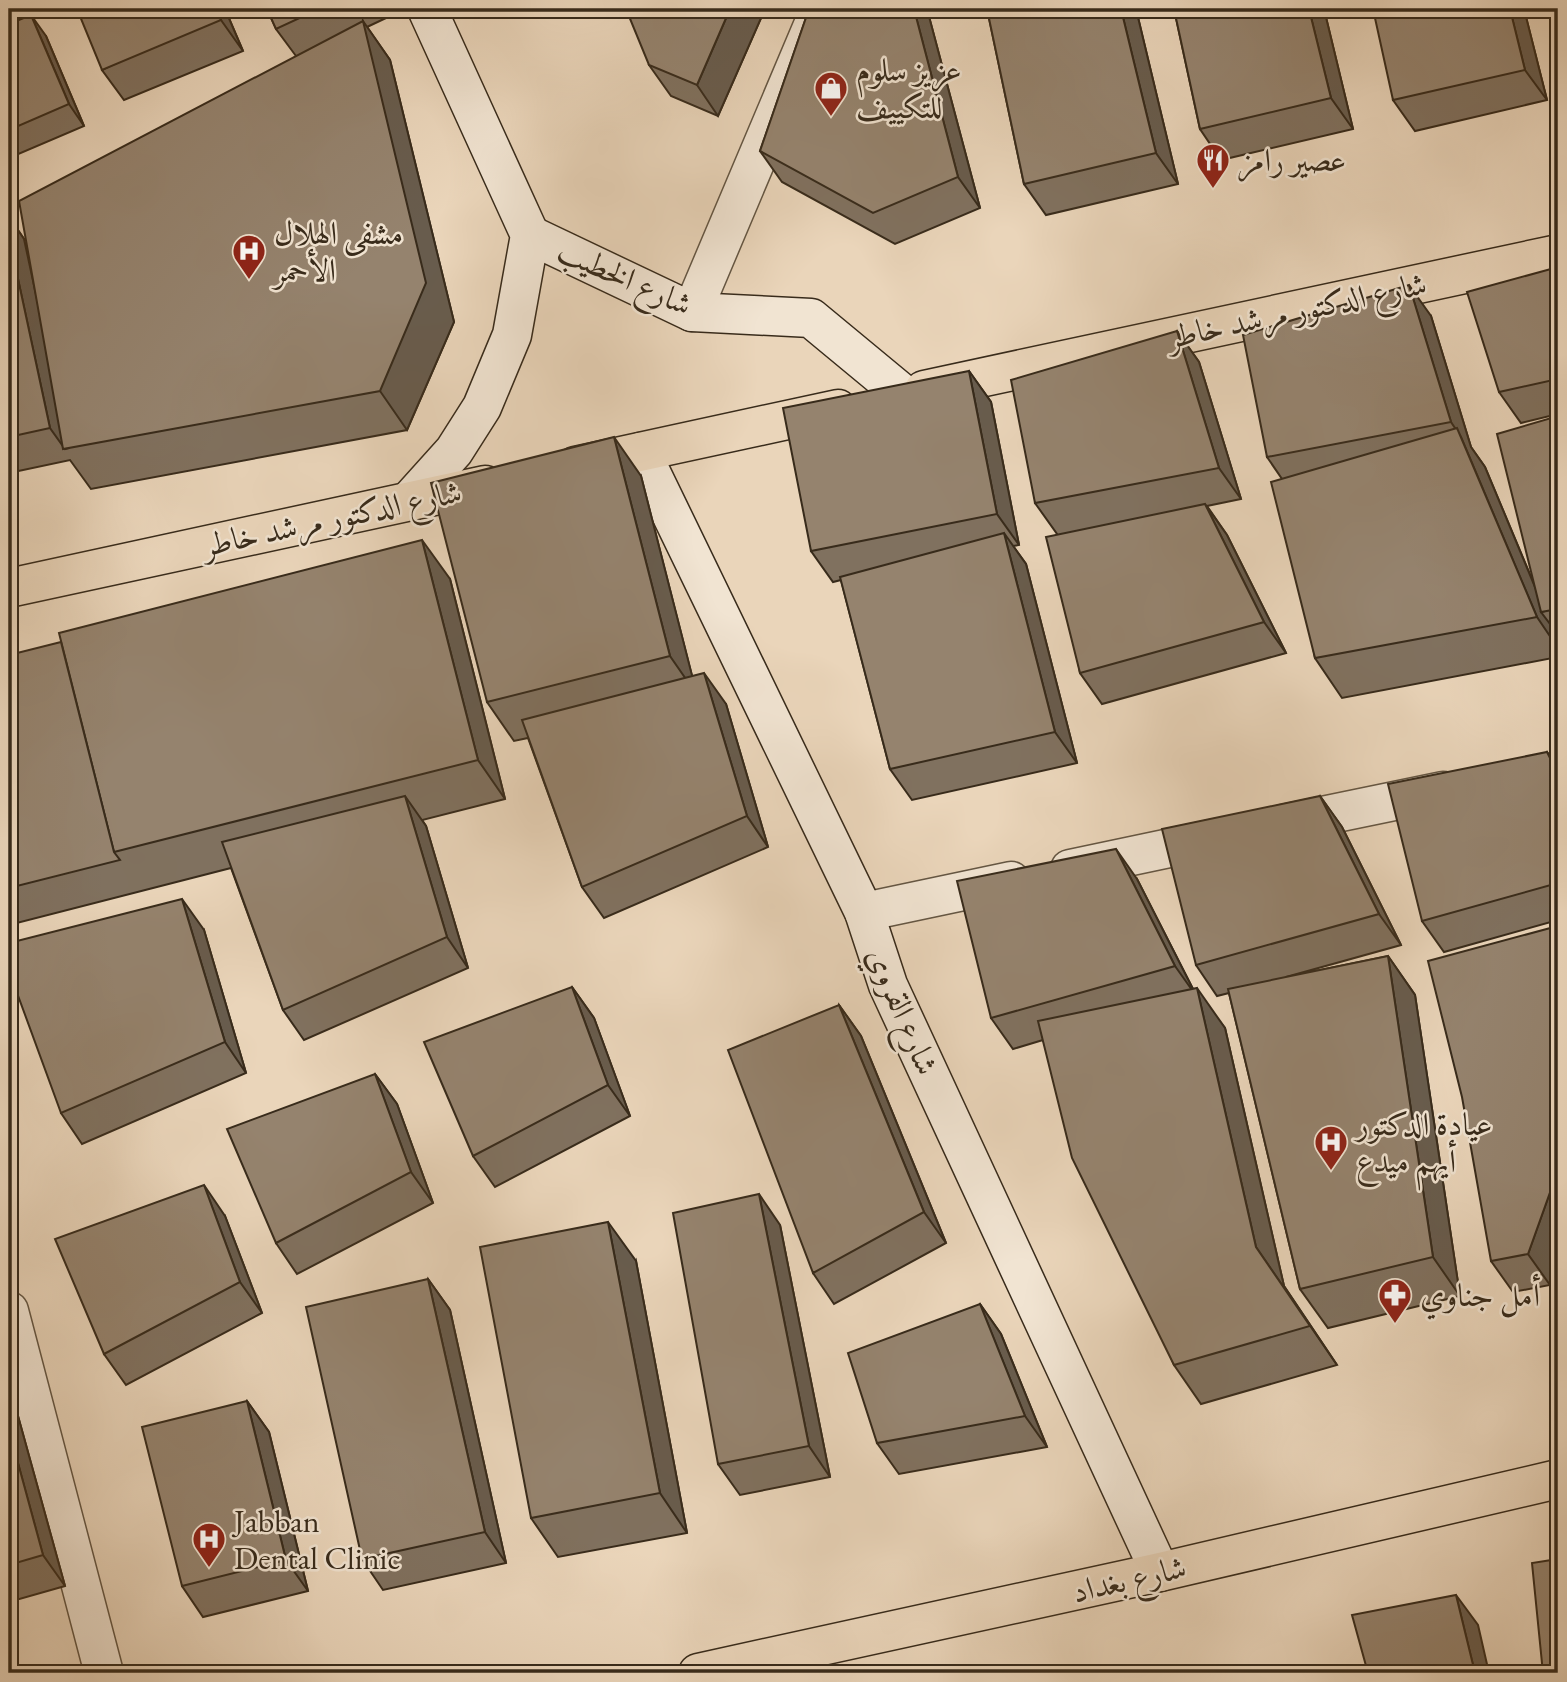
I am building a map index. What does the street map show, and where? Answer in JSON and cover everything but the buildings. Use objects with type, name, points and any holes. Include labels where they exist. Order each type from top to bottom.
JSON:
[{"type":"main road","name":"شارع الخطيب","points":[[409,501],[454,452],[482,407],[512,335],[530,235],[427,9]]},
{"type":"main road","points":[[692,312],[820,9]]},
{"type":"main road","name":"شارع الخطيب","points":[[530,235],[692,312],[811,318],[904,395]]},
{"type":"main road","name":"شارع الدكتور مرشد خاطر","points":[[9,588],[1558,254]]},
{"type":"main road","name":"شارع القروي","points":[[640,452],[864,912],[888,985],[1160,1572]]},
{"type":"main road","points":[[864,912],[1476,784]]},
{"type":"main road","points":[[9,1311],[104,1673]]},
{"type":"main road","name":"شارع بغداد","points":[[698,1673],[1160,1572],[1558,1479]]},
{"type":"place","name":"عزيز سلوم للتكييف","points":[[831,118]]},
{"type":"place","name":"عصير رامز","points":[[1213,190]]},
{"type":"place","name":"مشفى الهلال الأحمر","points":[[249,281]]},
{"type":"place","name":"عيادة الدكتور أيهم ميدع","points":[[1331,1172]]},
{"type":"place","name":"أمل جناوي","points":[[1395,1325]]},
{"type":"place","name":"Jabban Dental Clinic","points":[[209,1569]]}]
